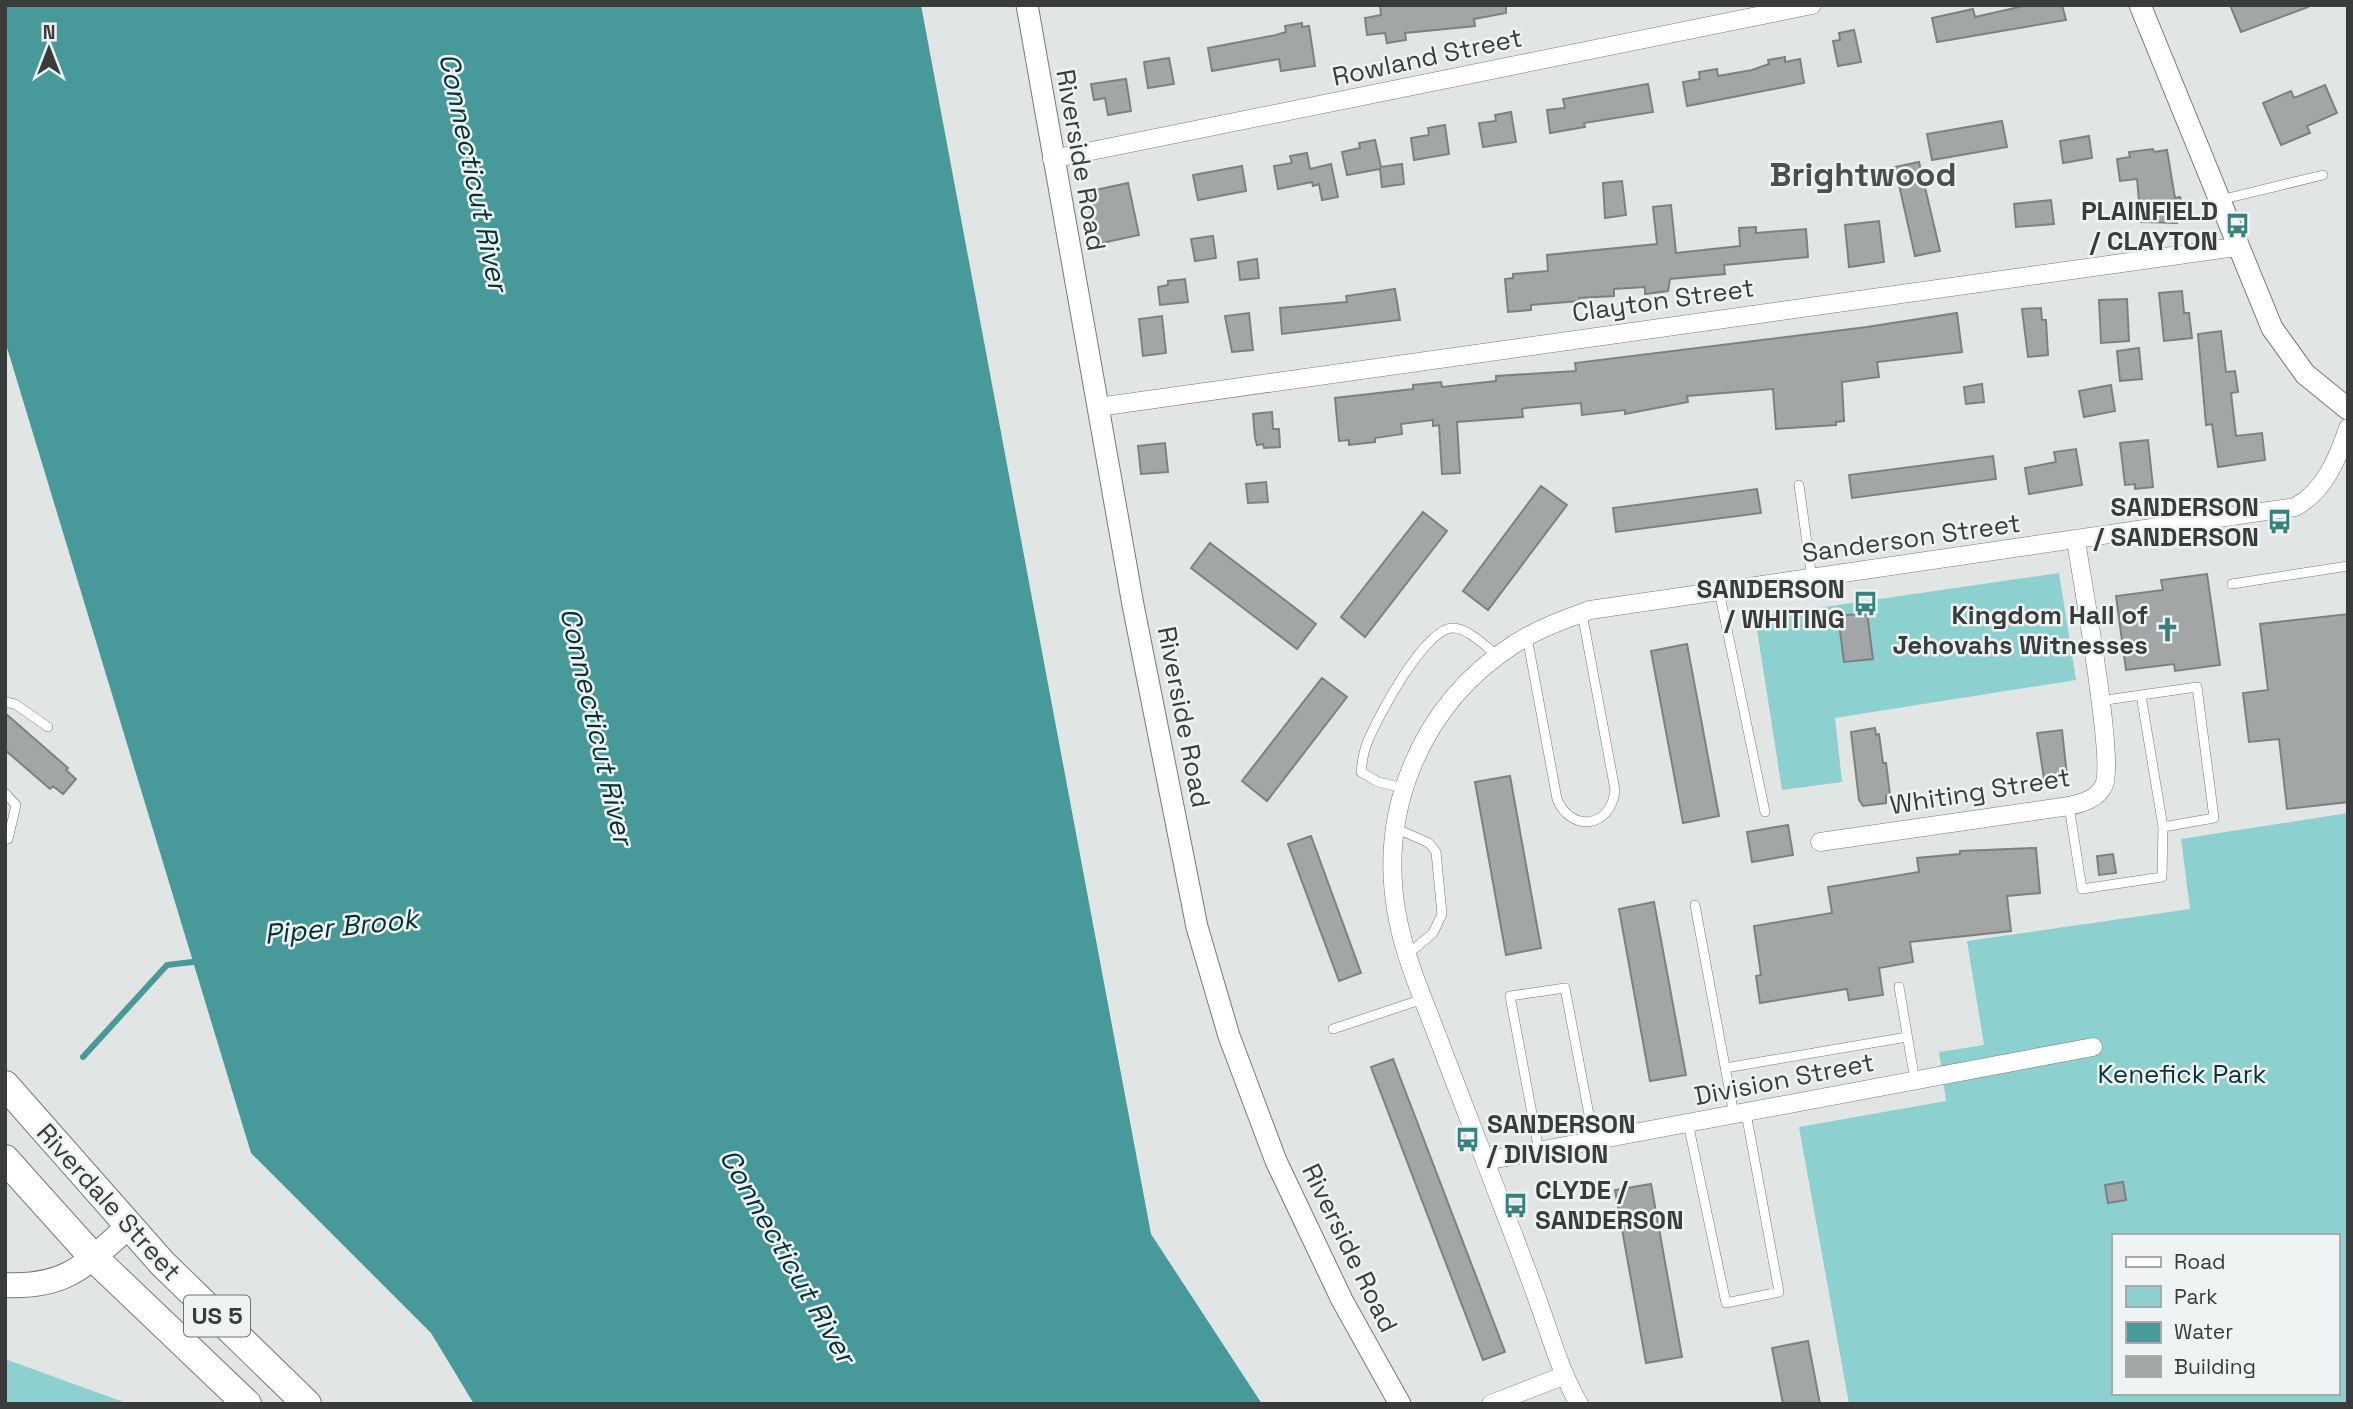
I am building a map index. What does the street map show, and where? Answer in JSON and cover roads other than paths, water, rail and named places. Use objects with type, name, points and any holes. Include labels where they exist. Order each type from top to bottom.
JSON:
[{"type":"main road","name":"Riverdale Street","points":[[5,1085],[169,1270],[307,1404]]},
{"type":"main road","name":"Riverdale Street","points":[[5,1159],[93,1258],[247,1404]]},
{"type":"main road","points":[[5,1285],[36,1283],[72,1275],[129,1226]]},
{"type":"street","name":"Riverside Road","points":[[1027,5],[1052,159],[1133,605],[1188,886],[1212,982],[1248,1090],[1276,1161],[1342,1300],[1400,1404]]},
{"type":"street","name":"Rowland Street","points":[[1052,159],[1812,5]]},
{"type":"street","points":[[2140,5],[2236,247],[2280,342],[2319,388],[2348,409]]},
{"type":"street","name":"Clayton Street","points":[[1098,407],[2236,247]]},
{"type":"street","name":"Sanderson Street","points":[[1579,1404],[1563,1376],[1423,999],[1407,955],[1395,900],[1395,828],[1403,788],[1419,747],[1440,715],[1470,680],[1498,656],[1527,637],[1582,613],[1620,604],[1812,579],[2295,507],[2310,497],[2325,478],[2348,428]]},
{"type":"street","name":"Whiting Street","points":[[1820,842],[2069,806],[2094,797],[2103,789],[2106,780],[2099,701],[2076,541]]},
{"type":"street","name":"Division Street","points":[[1485,1161],[2093,1047]]},
{"type":"street","points":[[1491,1404],[1563,1376]]},
{"type":"lane","points":[[2218,200],[2323,175]]},
{"type":"lane","points":[[1799,485],[1812,579]]},
{"type":"lane","points":[[2232,584],[2348,566]]},
{"type":"lane","points":[[1719,591],[1765,812]]},
{"type":"lane","points":[[1527,637],[1557,799],[1562,812],[1573,819],[1600,819],[1608,813],[1615,790],[1582,613]]},
{"type":"lane","points":[[1403,788],[1378,782],[1361,772],[1365,747],[1397,682],[1440,631],[1453,628],[1464,631],[1498,656]]},
{"type":"lane","points":[[2099,701],[2197,687],[2214,818],[2163,827]]},
{"type":"lane","points":[[2069,806],[2082,889],[2162,877],[2163,827],[2141,695]]},
{"type":"lane","points":[[5,702],[15,704],[48,727]]},
{"type":"lane","points":[[5,793],[16,805],[8,839],[5,840]]},
{"type":"lane","points":[[1395,828],[1429,843],[1436,852],[1442,914],[1433,933],[1407,955]]},
{"type":"lane","points":[[1688,1124],[1726,1303],[1779,1292],[1740,1114],[1726,1068],[1695,905]]},
{"type":"lane","points":[[1899,987],[1915,1081]]},
{"type":"lane","points":[[1539,1151],[1510,996],[1565,988],[1594,1141]]},
{"type":"lane","points":[[1333,1029],[1423,999]]},
{"type":"lane","points":[[1726,1068],[1907,1037]]},
{"type":"water","name":"Connecticut River","points":[[5,5],[921,5],[1151,1234],[1262,1404],[474,1404],[431,1333],[251,1153],[5,341]]},
{"type":"waterway","name":"Piper Brook","points":[[83,1057],[167,965],[201,961]]},
{"type":"place","name":"PLAINFIELD / CLAYTON","points":[[2238,226]]},
{"type":"place","name":"SANDERSON / SANDERSON","points":[[2279,522]]},
{"type":"place","name":"SANDERSON / WHITING","points":[[1865,604]]},
{"type":"place","name":"Kingdom Hall of Jehovahs Witnesses","points":[[2168,630]]},
{"type":"place","name":"SANDERSON / DIVISION","points":[[1467,1139]]},
{"type":"place","name":"CLYDE / SANDERSON","points":[[1515,1205]]},
{"type":"district","name":"Brightwood","points":[[1863,174]]},
{"type":"park label","name":"Kenefick Park","points":[[2182,1074]]}]
